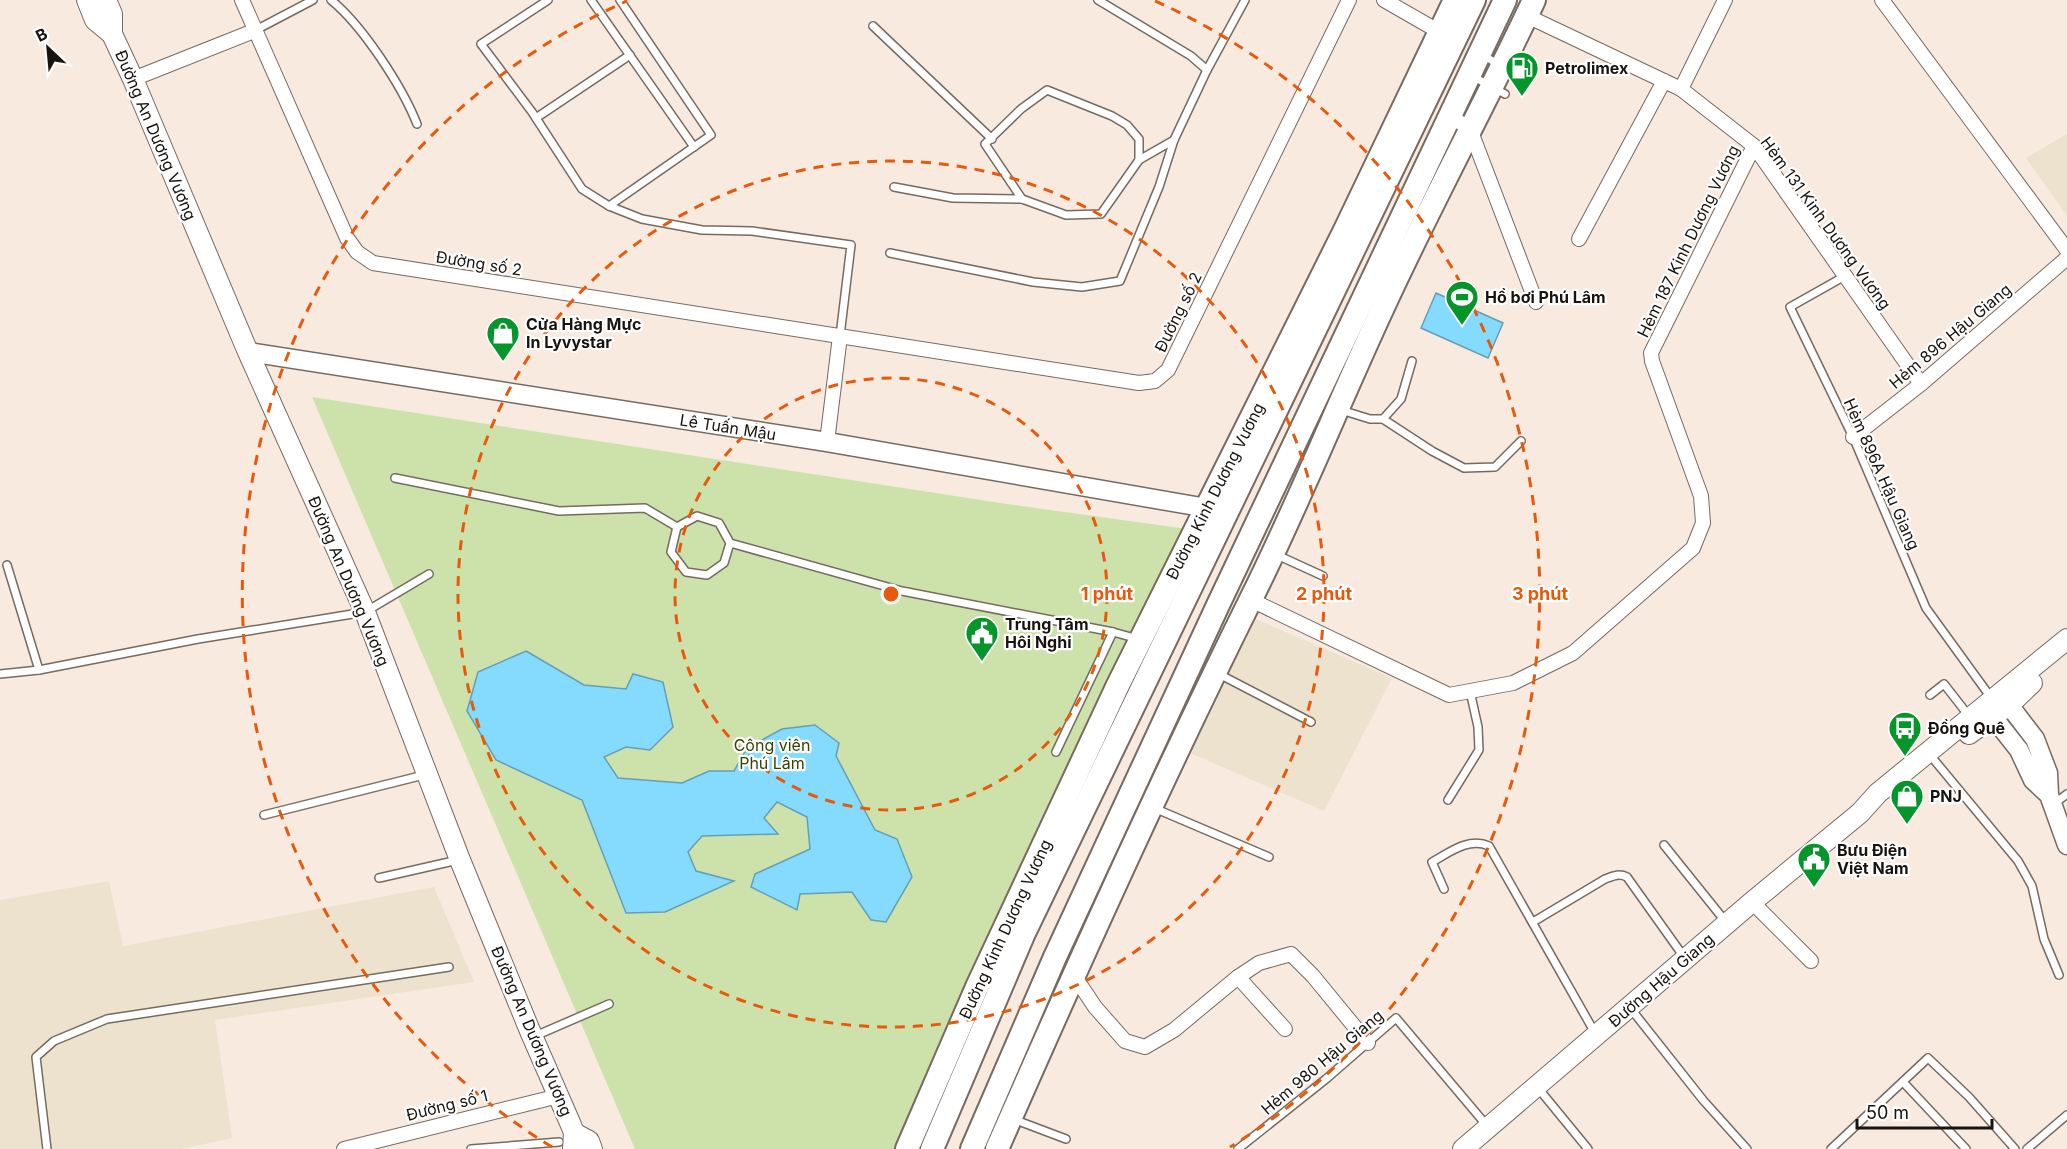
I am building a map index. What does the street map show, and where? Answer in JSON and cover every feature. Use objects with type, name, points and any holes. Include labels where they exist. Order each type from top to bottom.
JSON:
[{"type":"main road","name":"Đường An Dương Vương","points":[[87,0],[95,20],[112,34],[134,79],[248,352],[365,612],[460,860],[559,1096],[569,1141],[589,1141],[592,1149]]},
{"type":"main road","name":"Đường An Dương Vương","points":[[106,0],[112,14],[112,34]]},
{"type":"main road","name":"Đường Kinh Dương Vương","points":[[932,1149],[1024,933],[1229,511],[1447,36],[1455,0]]},
{"type":"main road","name":"Đường Kinh Dương Vương","points":[[907,1149],[977,987],[1140,640],[1346,228],[1447,36],[1474,0]]},
{"type":"main road","points":[[972,1149],[1055,957],[1169,707],[1505,0]]},
{"type":"main road","points":[[997,1149],[1073,974],[1251,600],[1339,410],[1392,287],[1470,129],[1504,80],[1530,8]]},
{"type":"main road","points":[[1207,508],[1229,511]]},
{"type":"main road","name":"Đường Hậu Giang","points":[[1860,813],[1885,802],[1935,761],[1998,707],[2067,639]]},
{"type":"main road","points":[[1140,640],[1215,672]]},
{"type":"main road","name":"Đường Hậu Giang","points":[[1463,1149],[1727,923],[1860,813],[1878,793],[1970,718],[1998,707],[2020,693],[2067,655]]},
{"type":"street","name":"Đường số 2","points":[[242,0],[347,238],[357,252],[372,263],[1139,383],[1155,381],[1168,370],[1349,0]]},
{"type":"street","points":[[1384,0],[1447,36]]},
{"type":"street","points":[[1681,89],[1725,0]]},
{"type":"street","points":[[1882,0],[2067,250]]},
{"type":"street","name":"Hẻm 131 Kinh Dương Vương","points":[[1530,8],[1681,89],[1754,146],[1921,384]]},
{"type":"street","points":[[134,79],[254,31]]},
{"type":"street","points":[[1579,239],[1664,81]]},
{"type":"street","points":[[1450,116],[1470,129],[1536,302]]},
{"type":"street","name":"Hẻm 187 Kinh Dương Vương","points":[[1251,600],[1449,695],[1513,683],[1573,653],[1693,548],[1703,523],[1701,496],[1651,353],[1754,146]]},
{"type":"street","name":"Hẻm 896 Hậu Giang","points":[[1853,437],[1921,384],[2067,258]]},
{"type":"street","points":[[827,442],[840,336]]},
{"type":"street","name":"Lê Tuấn Mậu","points":[[248,352],[827,442],[1207,508]]},
{"type":"street","points":[[1998,707],[2033,780],[2056,798],[2066,841]]},
{"type":"street","points":[[1752,902],[1810,961]]},
{"type":"street","points":[[1073,974],[1095,1007],[1125,1041],[1145,1047],[1174,1030],[1238,977],[1259,963],[1290,954],[1313,976],[1368,1043]]},
{"type":"street","points":[[1238,977],[1285,1029]]},
{"type":"street","name":"Đường số 1","points":[[344,1149],[559,1096]]},
{"type":"lane","points":[[254,31],[313,0]]},
{"type":"lane","points":[[331,0],[342,8],[390,73],[417,124]]},
{"type":"lane","points":[[548,0],[481,44],[536,118],[582,189],[609,206],[642,219],[702,230],[752,231],[851,245],[840,336]]},
{"type":"lane","points":[[591,0],[694,147]]},
{"type":"lane","points":[[609,206],[711,135],[620,0]]},
{"type":"lane","points":[[1098,0],[1191,56],[1207,70]]},
{"type":"lane","points":[[890,253],[1033,282],[1082,286],[1120,281],[1159,187],[1174,141],[1207,70],[1245,0]]},
{"type":"lane","points":[[873,26],[992,139]]},
{"type":"lane","points":[[1479,54],[1504,80]]},
{"type":"lane","points":[[536,118],[630,55]]},
{"type":"lane","points":[[1469,75],[1504,80]]},
{"type":"lane","points":[[1022,199],[985,144],[1021,110],[1047,90],[1112,116],[1127,125],[1139,139],[1139,160]]},
{"type":"lane","points":[[894,187],[953,198],[1022,199],[1066,215],[1101,214],[1139,160],[1174,141]]},
{"type":"lane","name":"Hẻm 896A Hậu Giang","points":[[1845,276],[1790,307],[1853,437],[1926,608],[1998,707]]},
{"type":"lane","points":[[1383,419],[1401,399],[1412,361]]},
{"type":"lane","points":[[1339,410],[1370,419],[1383,419],[1432,451],[1464,468],[1495,467],[1521,441]]},
{"type":"lane","points":[[394,478],[559,511],[645,508],[677,527]]},
{"type":"lane","points":[[697,516],[719,523],[730,543],[724,563],[707,575],[686,572],[671,552],[677,527],[697,516]]},
{"type":"lane","points":[[730,543],[902,591],[1113,632],[1140,640]]},
{"type":"lane","points":[[1272,553],[1323,576]]},
{"type":"lane","points":[[7,565],[39,670]]},
{"type":"lane","points":[[0,674],[39,670],[198,639],[365,612],[429,574]]},
{"type":"lane","points":[[1056,752],[1113,632]]},
{"type":"lane","points":[[1215,672],[1311,722]]},
{"type":"lane","points":[[1930,695],[1944,684],[1970,718]]},
{"type":"lane","points":[[1448,800],[1479,750],[1478,727],[1470,691]]},
{"type":"lane","points":[[1935,761],[2018,861],[2032,886],[2043,928],[2043,939],[2059,975]]},
{"type":"lane","points":[[264,815],[427,774]]},
{"type":"lane","points":[[1152,807],[1269,857]]},
{"type":"lane","points":[[1444,889],[1432,862],[1472,843],[1489,846],[1596,1035]]},
{"type":"lane","points":[[1664,845],[1727,923]]},
{"type":"lane","points":[[379,878],[460,860]]},
{"type":"lane","points":[[1533,922],[1605,879],[1623,875],[1627,877],[1685,959]]},
{"type":"lane","points":[[47,1149],[36,1057],[54,1041],[107,1019],[450,967]]},
{"type":"lane","points":[[533,1037],[609,1004]]},
{"type":"lane","points":[[1629,1007],[1703,1100],[1747,1149]]},
{"type":"lane","name":"Hẻm 980 Hậu Giang","points":[[1238,1149],[1396,1018],[1488,1128]]},
{"type":"lane","points":[[1831,1149],[1928,1058],[1969,1097],[2015,1149]]},
{"type":"lane","points":[[1903,1082],[1966,1149]]},
{"type":"lane","points":[[1536,1086],[1588,1149]]},
{"type":"lane","points":[[2027,1149],[2067,1115]]},
{"type":"lane","points":[[1011,1118],[1066,1139]]},
{"type":"lane","points":[[471,1149],[569,1141]]},
{"type":"shaded area","points":[[2067,134],[2067,216],[2026,158]]},
{"type":"shaded area","points":[[1251,617],[1392,678],[1324,811],[1190,753]]},
{"type":"shaded area","points":[[109,881],[123,946],[434,887],[474,982],[215,1020],[232,1138],[182,1149],[0,1149],[0,900]]},
{"type":"green space","name":"Công viên Phú Lâm","points":[[312,397],[1007,504],[1187,529],[899,1149],[635,1149]]},
{"type":"water","name":"Hồ bơi Phú Lâm","points":[[1436,293],[1503,323],[1488,358],[1421,328]]},
{"type":"water","points":[[526,651],[584,685],[626,689],[633,674],[663,682],[673,727],[650,750],[626,747],[604,757],[618,778],[682,783],[709,771],[734,771],[747,748],[782,729],[815,725],[839,743],[836,756],[875,830],[897,839],[912,877],[886,922],[871,920],[852,892],[800,894],[797,910],[751,887],[755,874],[810,849],[807,817],[777,802],[764,818],[778,834],[702,836],[688,852],[696,871],[734,881],[665,912],[626,913],[582,800],[496,760],[467,711],[478,672]]},
{"type":"place","name":"Petrolimex","points":[[1522,97]]},
{"type":"place","name":"Hồ bơi Phú Lâm","points":[[1462,326]]},
{"type":"place","name":"Cửa Hàng Mực In Lyvystar","points":[[503,362]]},
{"type":"place","name":"Trung Tâm Hôi Nghi","points":[[982,662]]},
{"type":"place","name":"Đồng Quê","points":[[1905,757]]},
{"type":"place","name":"PNJ","points":[[1907,825]]},
{"type":"place","name":"Bưu Điện Việt Nam","points":[[1814,888]]}]
